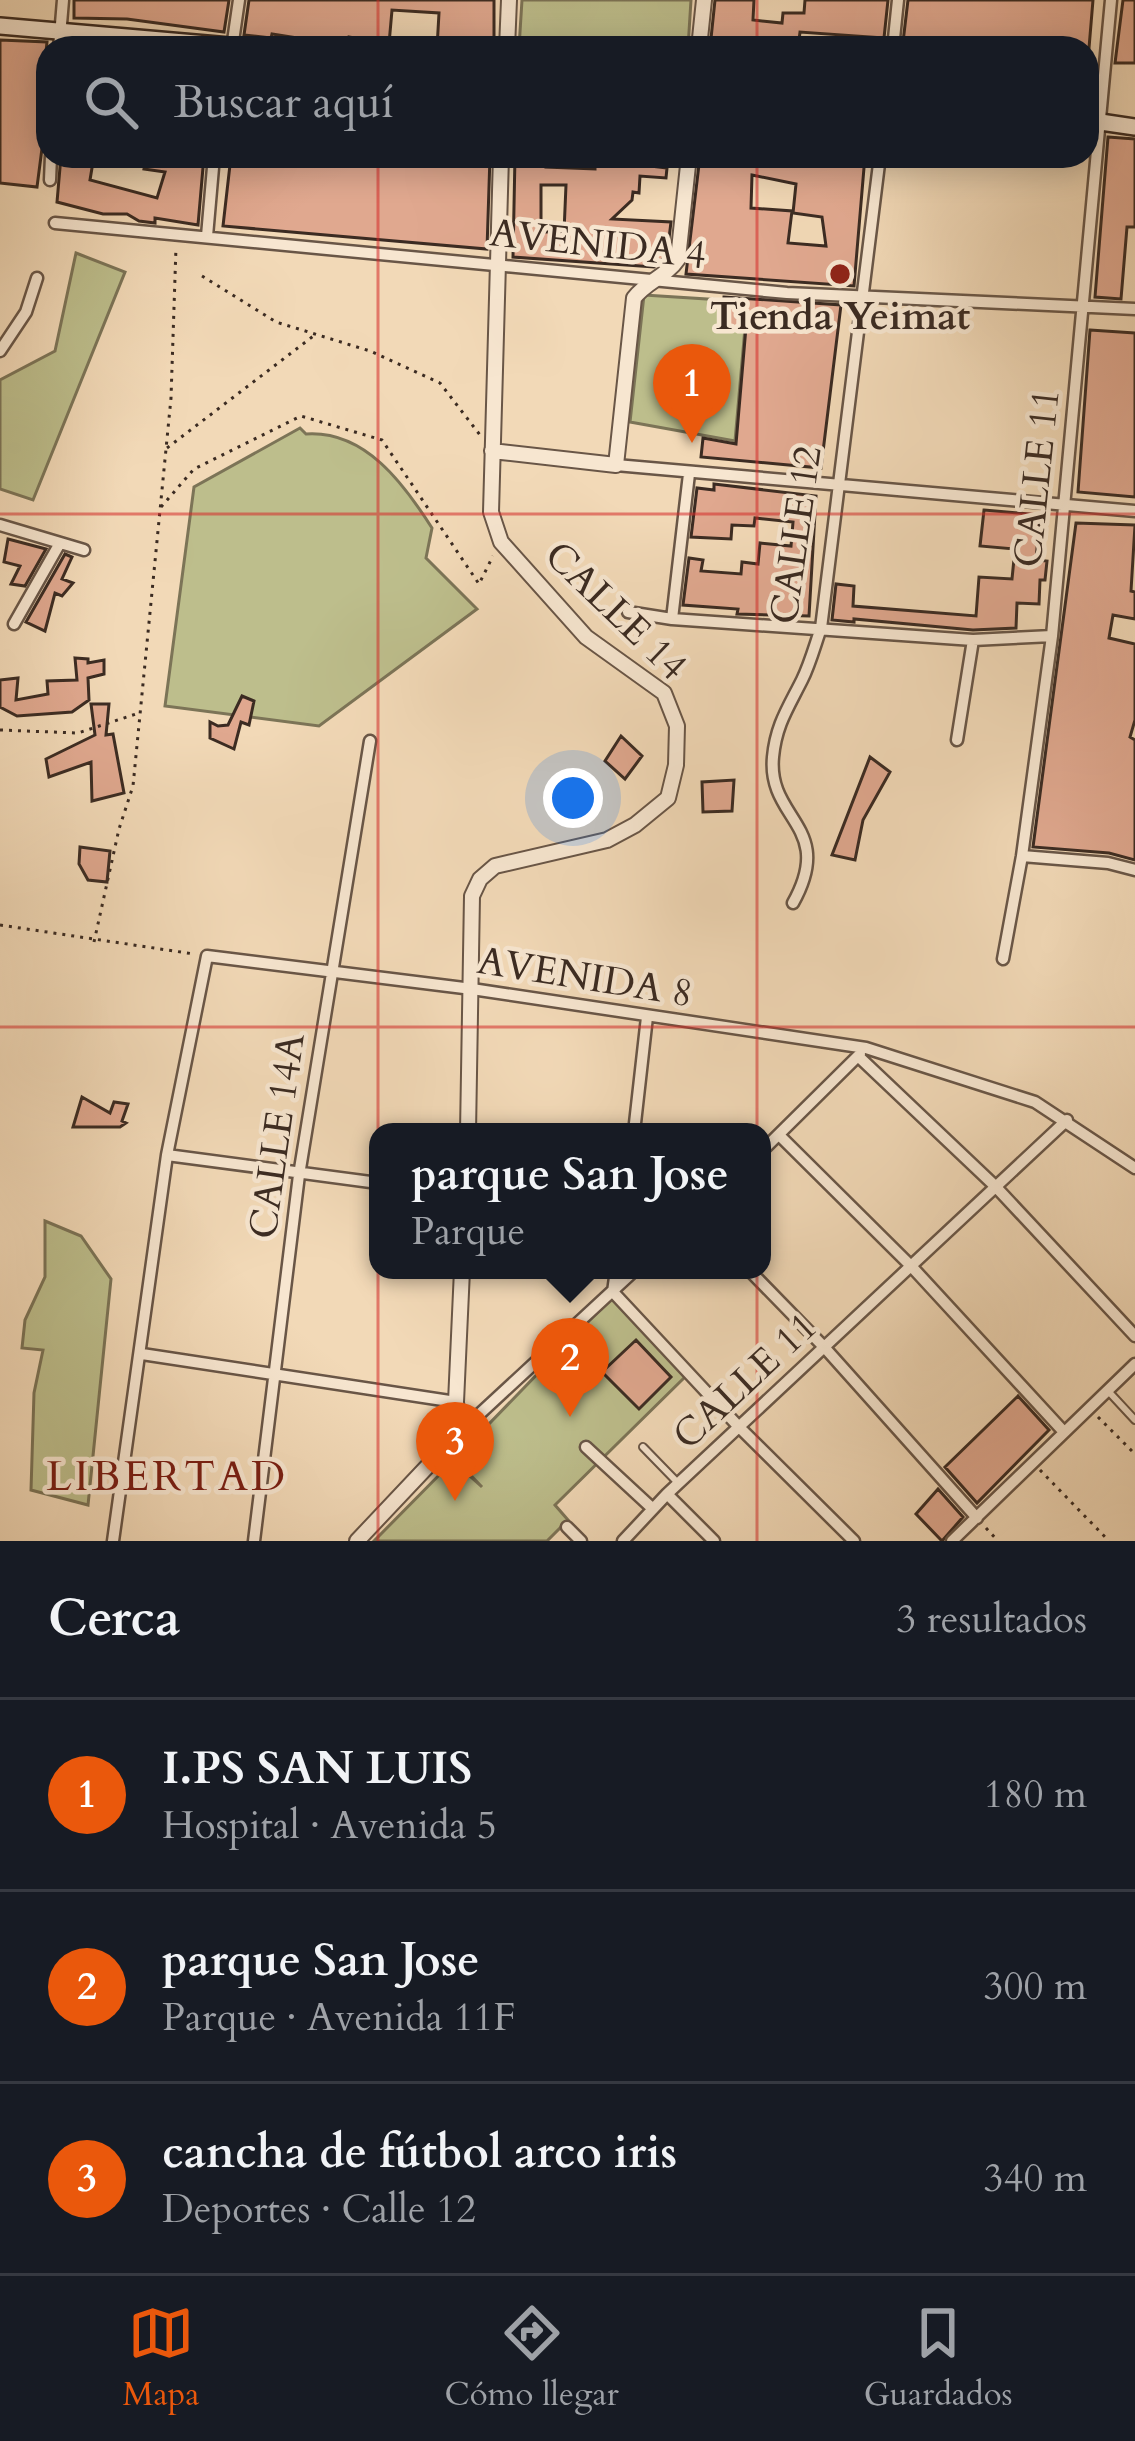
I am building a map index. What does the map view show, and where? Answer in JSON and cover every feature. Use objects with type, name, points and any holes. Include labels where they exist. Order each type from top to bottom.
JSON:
[{"type":"main road","points":[[0,26],[43,36]]},
{"type":"main road","points":[[1099,122],[1135,127]]},
{"type":"street","points":[[60,36],[63,0]]},
{"type":"street","points":[[234,36],[239,0]]},
{"type":"street","points":[[508,36],[509,0]]},
{"type":"street","points":[[701,36],[704,0]]},
{"type":"street","points":[[894,36],[898,0]]},
{"type":"street","name":"CALLE 11","points":[[1099,79],[1112,0]]},
{"type":"street","points":[[50,168],[50,180]]},
{"type":"street","points":[[207,236],[213,168]]},
{"type":"street","name":"CALLE 14","points":[[468,1123],[472,896],[480,879],[495,866],[607,840],[635,825],[668,799],[676,765],[676,727],[664,693],[586,637],[501,542],[491,512],[500,168]]},
{"type":"street","points":[[616,465],[634,298],[678,260],[688,168]]},
{"type":"street","name":"CALLE 12","points":[[794,903],[805,881],[809,855],[801,827],[775,784],[772,761],[779,718],[802,679],[821,628],[878,168]]},
{"type":"street","name":"CALLE 11","points":[[1004,959],[1052,636],[1085,309],[1090,168]]},
{"type":"street","name":"AVENIDA 4","points":[[55,223],[652,281],[1135,309]]},
{"type":"street","points":[[0,351],[26,312],[37,278]]},
{"type":"street","points":[[492,451],[688,474],[1135,511]]},
{"type":"street","points":[[672,620],[688,474]]},
{"type":"street","points":[[0,525],[84,550]]},
{"type":"street","points":[[14,624],[60,543]]},
{"type":"street","points":[[628,612],[672,620],[973,640],[1052,636]]},
{"type":"street","points":[[957,740],[973,640]]},
{"type":"street","name":"CALLE 14A","points":[[254,1541],[278,1376],[299,1174],[370,741]]},
{"type":"street","points":[[1022,856],[1108,863],[1135,870]]},
{"type":"street","points":[[113,1541],[167,1155],[207,956]]},
{"type":"street","name":"AVENIDA 8","points":[[207,956],[472,989],[862,1052],[1035,1102],[1135,1168]]},
{"type":"street","points":[[635,1123],[646,1017]]},
{"type":"street","points":[[771,1144],[862,1052],[1135,1336]]},
{"type":"street","name":"CALLE 11","points":[[623,1541],[667,1494],[1067,1120]]},
{"type":"street","points":[[780,1136],[912,1267],[1064,1432]]},
{"type":"street","points":[[167,1155],[369,1183]]},
{"type":"street","points":[[459,1433],[462,1279]]},
{"type":"street","points":[[613,1292],[615,1279]]},
{"type":"street","points":[[357,1541],[459,1433],[626,1279]]},
{"type":"street","points":[[758,1279],[977,1518]]},
{"type":"street","points":[[613,1292],[854,1541]]},
{"type":"street","points":[[142,1354],[456,1402]]},
{"type":"street","points":[[952,1541],[1134,1366]]},
{"type":"street","points":[[586,1447],[653,1509]]},
{"type":"street","points":[[667,1494],[713,1541]]},
{"type":"street","points":[[566,1527],[581,1541]]},
{"type":"lane","points":[[1107,1390],[1135,1420]]},
{"type":"lane","points":[[643,1447],[678,1484]]},
{"type":"path","points":[[94,942],[133,786],[166,449],[177,233]]},
{"type":"path","points":[[202,276],[276,322],[370,351],[440,383],[492,451]]},
{"type":"path","points":[[166,449],[316,334]]},
{"type":"path","points":[[160,508],[194,469],[302,416],[382,440],[479,584],[501,542]]},
{"type":"path","points":[[0,730],[78,733],[141,712]]},
{"type":"path","points":[[0,926],[207,956]]},
{"type":"path","points":[[1089,1408],[1135,1454]]},
{"type":"path","points":[[1035,1464],[1109,1541]]},
{"type":"path","points":[[977,1518],[998,1541]]},
{"type":"green space","points":[[522,0],[691,0],[689,36],[520,36]]},
{"type":"green space","points":[[76,253],[125,272],[33,500],[0,489],[0,380],[55,351]]},
{"type":"green space","points":[[644,295],[722,300],[722,328],[745,328],[735,441],[630,422]]},
{"type":"green space","points":[[300,428],[306,434],[347,441],[381,463],[432,528],[426,558],[477,609],[319,726],[165,706],[194,487]]},
{"type":"green space","points":[[45,1221],[81,1236],[111,1279],[88,1505],[31,1490],[34,1393],[43,1350],[22,1348],[25,1320],[45,1277]]},
{"type":"green space","points":[[612,1297],[687,1375],[555,1505],[568,1520],[547,1541],[374,1541],[453,1461],[482,1487],[455,1459]]},
{"type":"building","points":[[74,0],[229,0],[224,32],[127,19],[74,18]]},
{"type":"building","points":[[249,0],[494,0],[494,36],[438,36],[439,13],[392,10],[390,36],[244,35]]},
{"type":"building","points":[[715,0],[754,0],[753,20],[782,23],[783,13],[804,13],[805,0],[888,0],[884,36],[800,32],[800,36],[711,36]]},
{"type":"building","points":[[908,0],[1093,0],[1090,36],[904,36]]},
{"type":"building","points":[[1123,0],[1135,0],[1135,63],[1115,63]]},
{"type":"building","points":[[0,40],[36,42],[37,187],[0,183]]},
{"type":"building","points":[[1108,137],[1135,139],[1135,227],[1127,227],[1121,299],[1095,297]]},
{"type":"building","points":[[60,168],[92,168],[90,180],[157,198],[165,172],[144,168],[203,168],[198,225],[155,218],[155,223],[139,221],[127,214],[103,214],[57,202]]},
{"type":"building","points":[[230,168],[490,168],[487,249],[223,226]]},
{"type":"building","points":[[515,168],[667,168],[666,178],[640,176],[639,193],[633,192],[632,200],[612,219],[671,222],[667,255],[654,267],[513,257]],"holes":[[[541,185],[566,185],[564,232],[541,232]]]},
{"type":"building","points":[[699,168],[864,168],[854,286],[686,274]],"holes":[[[752,175],[796,184],[793,213],[822,217],[826,246],[788,243],[792,211],[751,208]]]},
{"type":"building","points":[[724,297],[841,305],[821,468],[701,457],[703,438],[736,444],[746,327],[723,327]]},
{"type":"building","points":[[1090,330],[1135,333],[1135,497],[1078,492]]},
{"type":"building","points":[[714,484],[816,496],[809,616],[737,614],[738,609],[683,605],[689,558],[703,560],[701,571],[741,574],[742,562],[758,564],[760,543],[791,546],[793,522],[755,518],[754,526],[732,525],[731,539],[691,537],[697,488],[714,490]]},
{"type":"building","points":[[984,510],[1040,515],[1036,560],[1047,561],[1045,580],[1040,580],[1039,604],[1017,603],[1016,628],[973,630],[832,620],[836,584],[854,586],[853,606],[976,616],[979,577],[1012,579],[1015,549],[980,546]]},
{"type":"building","points":[[1076,523],[1135,525],[1131,591],[1135,592],[1135,619],[1113,615],[1109,638],[1135,644],[1135,720],[1130,737],[1135,740],[1135,860],[1109,853],[1033,847]]},
{"type":"building","points":[[8,539],[46,549],[25,586],[11,584],[20,566],[4,562]]},
{"type":"building","points":[[65,554],[72,557],[62,579],[73,583],[62,596],[55,593],[45,631],[26,622]]},
{"type":"building","points":[[75,658],[88,659],[88,663],[104,660],[104,674],[88,678],[89,700],[72,712],[17,716],[0,707],[0,680],[18,678],[16,700],[48,694],[47,681],[77,680]]},
{"type":"building","points":[[242,696],[254,701],[249,725],[241,722],[234,749],[210,738],[210,722],[228,725]]},
{"type":"building","points":[[91,704],[109,704],[106,735],[113,734],[124,793],[92,801],[91,762],[49,777],[46,759],[95,735]]},
{"type":"building","points":[[621,736],[642,756],[625,779],[605,761]]},
{"type":"building","points":[[870,757],[890,772],[863,820],[855,860],[832,855]]},
{"type":"building","points":[[734,780],[732,811],[703,812],[702,782]]},
{"type":"building","points":[[80,847],[110,851],[107,882],[88,880],[79,864]]},
{"type":"building","points":[[82,1097],[110,1113],[114,1102],[128,1104],[122,1121],[126,1123],[73,1127]]},
{"type":"building","points":[[636,1340],[671,1377],[639,1409],[602,1372]]},
{"type":"building","points":[[1018,1396],[1049,1430],[977,1503],[945,1467]]},
{"type":"building","points":[[938,1489],[963,1517],[942,1541],[916,1514]]},
{"type":"place","name":"Tienda Yeimat","points":[[840,274]]},
{"type":"place","name":"I.PS SAN LUIS","points":[[692,443]]},
{"type":"place","name":"parque San Jose","points":[[570,1417]]},
{"type":"place","name":"cancha de fútbol arco iris","points":[[455,1501]]},
{"type":"district","name":"LIBERTAD","points":[[167,1476]]}]
